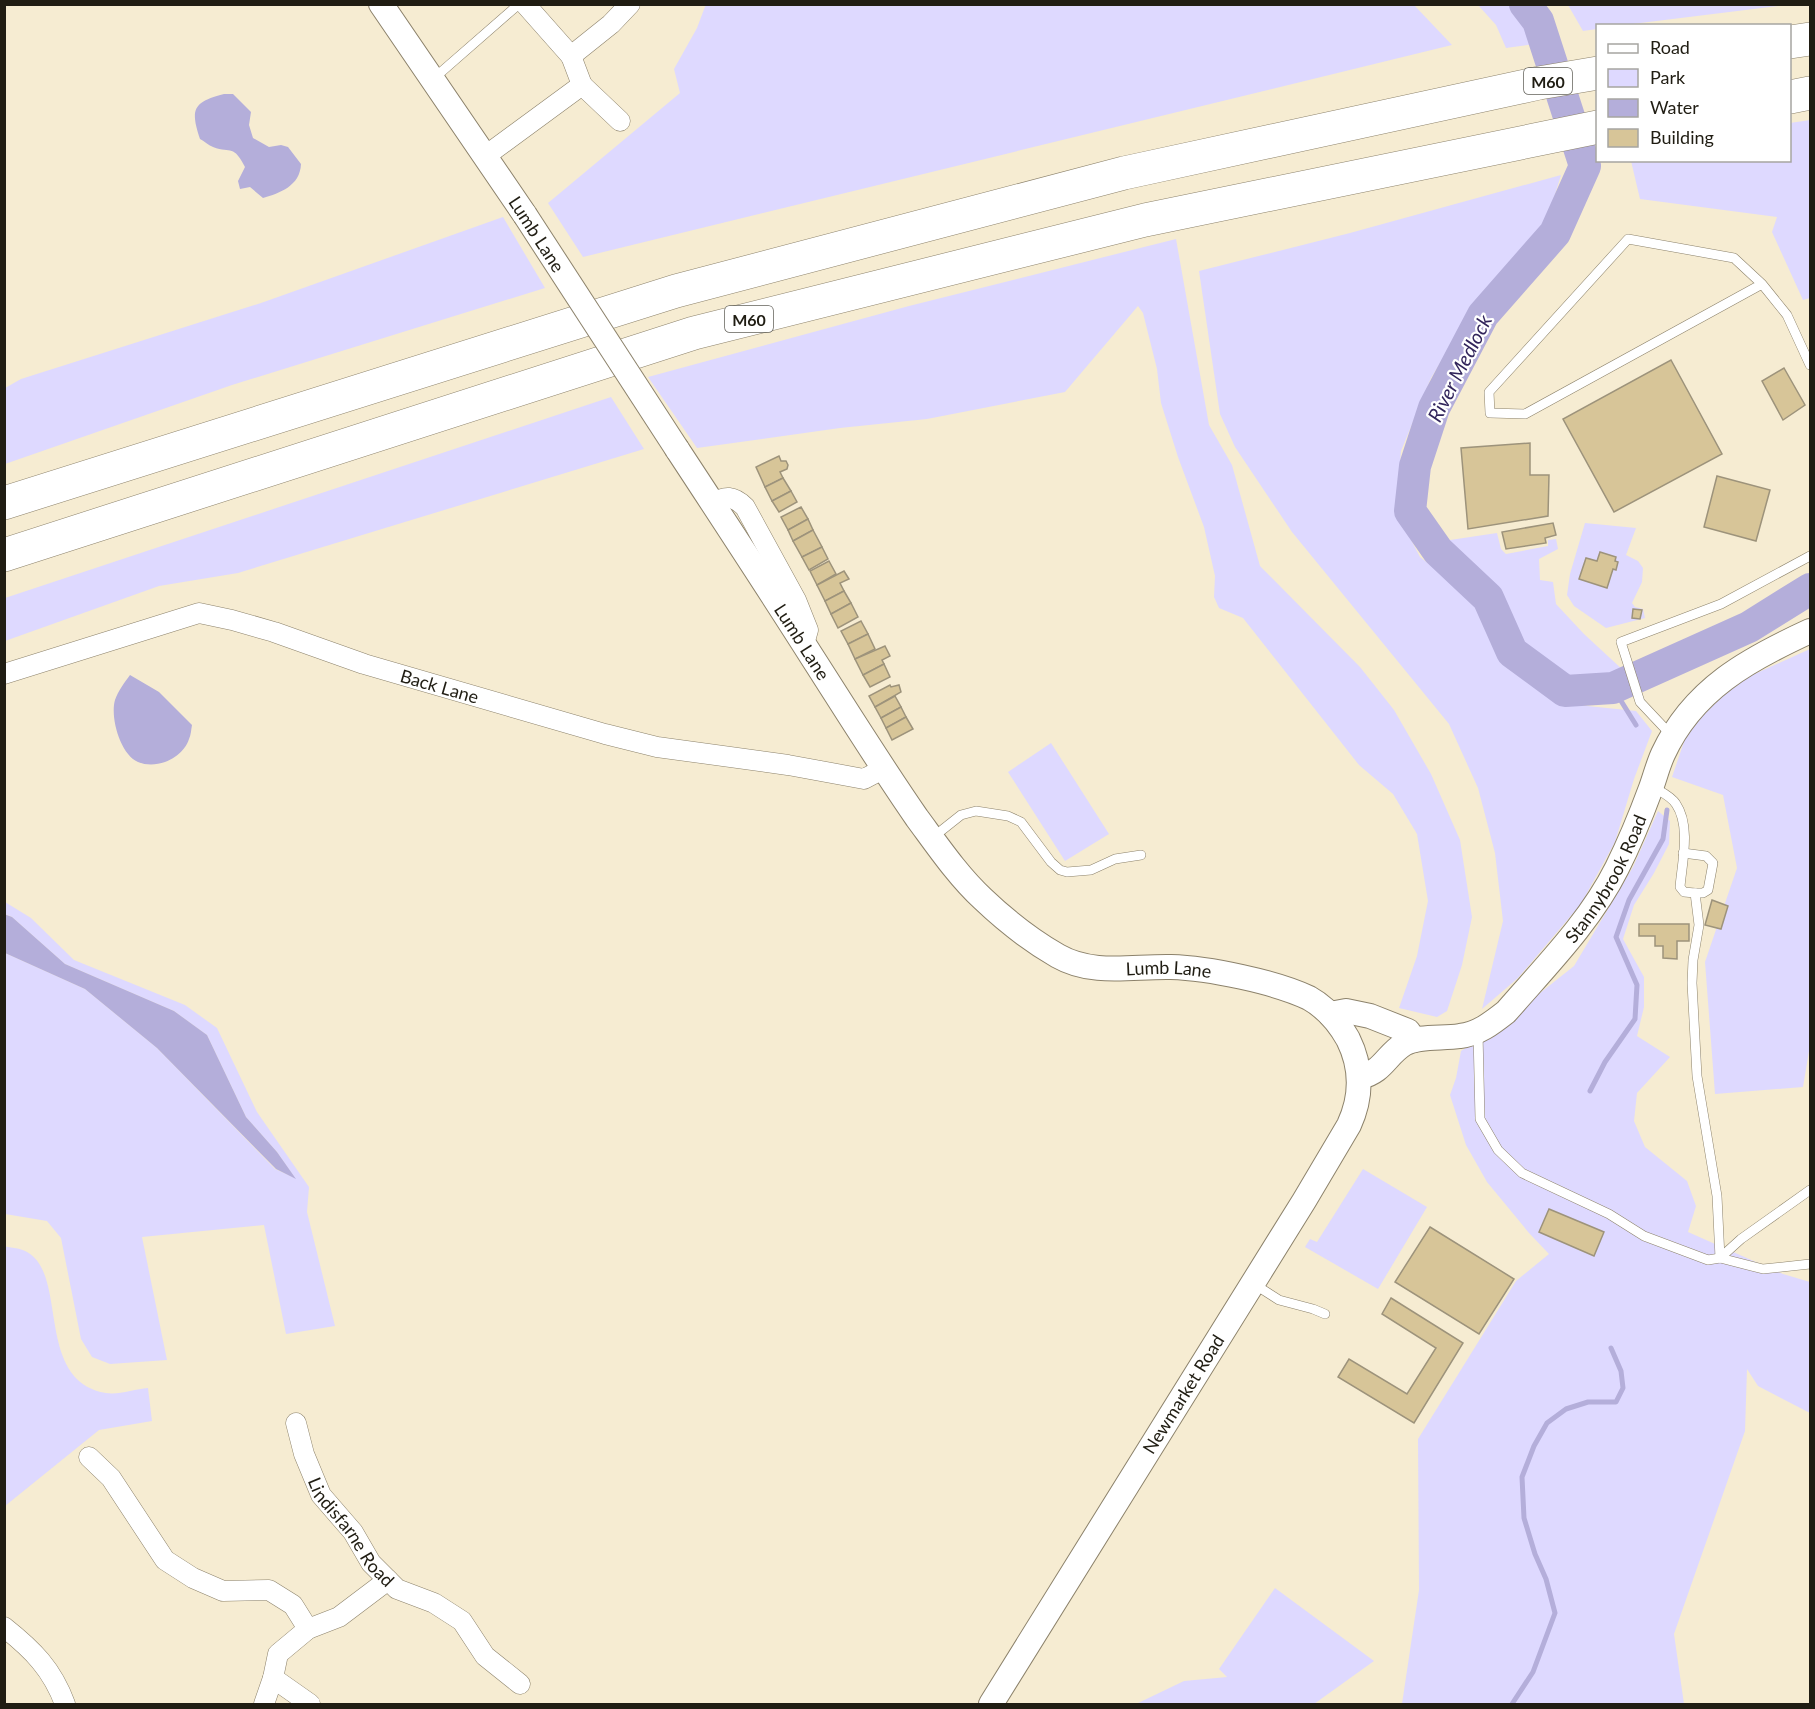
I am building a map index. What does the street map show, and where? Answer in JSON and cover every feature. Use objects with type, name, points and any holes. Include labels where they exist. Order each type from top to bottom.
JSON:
[{"type":"highway","points":[[1791,42],[1810,39]]},
{"type":"highway","name":"M60","points":[[4,503],[676,291],[1124,173],[1499,91],[1596,73]]},
{"type":"highway","points":[[1791,97],[1810,93]]},
{"type":"highway","name":"M60","points":[[4,555],[694,333],[1145,220],[1596,127]]},
{"type":"street","name":"Lumb Lane","points":[[381,4],[431,81],[494,150],[525,215],[883,769],[932,838],[981,898],[1048,949],[1071,962],[1101,969],[1171,967],[1218,973],[1262,983],[1309,998],[1330,1014],[1343,1030],[1350,1044],[1359,1077]]},
{"type":"street","points":[[525,4],[571,56],[582,85],[620,121]]},
{"type":"street","points":[[571,56],[611,24],[630,4]]},
{"type":"street","points":[[494,150],[582,85]]},
{"type":"street","name":"Back Lane","points":[[4,674],[199,614],[232,620],[274,632],[364,664],[604,734],[657,747],[864,778],[883,769]]},
{"type":"street","name":"Stannybrook Road","points":[[1414,1040],[1461,1036],[1478,1031],[1506,1012],[1598,902],[1617,868],[1672,736],[1698,703],[1719,682],[1757,658],[1810,631]]},
{"type":"street","points":[[1330,1014],[1346,1011],[1370,1016],[1408,1031],[1414,1040],[1404,1044],[1372,1074],[1359,1077]]},
{"type":"street","name":"Newmarket Road","points":[[991,1704],[1349,1125],[1355,1113],[1359,1077]]},
{"type":"street","name":"Lindisfarne Road","points":[[296,1423],[304,1454],[321,1495],[353,1532],[371,1563],[397,1589],[434,1603],[462,1621],[485,1656],[520,1684]]},
{"type":"street","points":[[89,1457],[111,1478],[165,1560],[193,1578],[223,1591],[269,1590],[293,1605],[308,1629]]},
{"type":"street","points":[[264,1704],[278,1654],[308,1629],[339,1617],[388,1580]]},
{"type":"street","points":[[4,1627],[26,1644],[49,1669],[65,1704]]},
{"type":"street","points":[[273,1678],[310,1704]]},
{"type":"lane","points":[[431,81],[519,4]]},
{"type":"lane","points":[[1762,284],[1526,414],[1490,413],[1489,392],[1628,239],[1734,258],[1762,284],[1787,315],[1810,365]]},
{"type":"lane","points":[[1672,736],[1640,702],[1621,642],[1721,604],[1810,556]]},
{"type":"lane","points":[[1652,786],[1676,803],[1681,816],[1683,853],[1680,887],[1684,892],[1703,893],[1708,890],[1713,863],[1706,856],[1683,853]]},
{"type":"lane","points":[[932,838],[961,815],[976,811],[1008,816],[1021,822],[1050,862],[1060,870],[1067,872],[1091,870],[1115,858],[1141,855]]},
{"type":"lane","points":[[1695,893],[1699,925],[1692,983],[1697,1076],[1717,1196],[1720,1258]]},
{"type":"lane","points":[[1478,1031],[1480,1119],[1498,1150],[1522,1173],[1609,1215],[1644,1236],[1708,1260],[1720,1258],[1763,1269],[1810,1264]]},
{"type":"lane","points":[[1720,1258],[1741,1239],[1810,1190]]},
{"type":"lane","points":[[1252,1283],[1279,1300],[1325,1314]]},
{"type":"green space","points":[[706,4],[1414,5],[1452,45],[583,257],[548,203],[680,93],[674,69],[697,28]]},
{"type":"green space","points":[[1478,5],[1512,5],[1526,18],[1534,44],[1506,48],[1496,25]]},
{"type":"green space","points":[[1568,5],[1786,5],[1632,24],[1596,24],[1596,29],[1583,31]]},
{"type":"green space","points":[[1810,120],[1810,298],[1803,300],[1772,232],[1777,217],[1640,199],[1631,162],[1791,162],[1791,123]]},
{"type":"green space","points":[[1561,175],[1544,230],[1477,302],[1431,378],[1401,451],[1396,511],[1420,557],[1477,602],[1499,656],[1558,703],[1636,711],[1652,731],[1634,779],[1615,842],[1581,904],[1518,978],[1482,1009],[1503,921],[1495,853],[1478,788],[1449,724],[1292,532],[1235,447],[1220,414],[1199,271],[1350,233]]},
{"type":"green space","points":[[503,217],[545,288],[232,385],[5,464],[5,388],[21,379],[261,303]]},
{"type":"green space","points":[[1176,239],[1209,425],[1232,465],[1260,566],[1360,667],[1394,710],[1431,774],[1460,840],[1472,917],[1462,965],[1447,1011],[1437,1017],[1399,1008],[1417,956],[1428,901],[1417,834],[1393,794],[1359,765],[1243,618],[1219,608],[1214,597],[1215,576],[1204,527],[1161,403],[1157,369],[1143,313],[1138,306],[1065,392],[927,419],[840,428],[697,448],[648,377],[909,306]]},
{"type":"green space","points":[[611,397],[644,449],[238,573],[159,586],[5,641],[5,598]]},
{"type":"green space","points":[[1585,523],[1636,528],[1626,555],[1638,561],[1643,568],[1642,582],[1632,603],[1635,607],[1643,609],[1645,618],[1606,628],[1574,606],[1567,595],[1570,574]]},
{"type":"green space","points":[[1497,533],[1501,549],[1506,554],[1548,546],[1548,540],[1556,539],[1558,549],[1539,559],[1540,580],[1553,582],[1556,604],[1624,671],[1626,679],[1601,682],[1562,679],[1522,646],[1511,622],[1484,586],[1439,544],[1450,540]]},
{"type":"green space","points":[[1810,649],[1810,1045],[1803,1087],[1715,1094],[1705,962],[1737,868],[1723,795],[1672,777],[1688,730],[1737,682]]},
{"type":"green space","points":[[1051,743],[1109,834],[1065,861],[1008,772]]},
{"type":"green space","points":[[1658,811],[1670,821],[1669,844],[1634,905],[1623,939],[1644,977],[1644,1007],[1637,1036],[1670,1057],[1637,1093],[1634,1121],[1645,1147],[1687,1181],[1696,1206],[1688,1232],[1783,1274],[1810,1282],[1810,1413],[1758,1386],[1747,1369],[1745,1431],[1674,1634],[1684,1704],[1402,1704],[1419,1590],[1418,1439],[1516,1281],[1549,1254],[1487,1182],[1466,1145],[1450,1095],[1461,1051],[1492,1031],[1574,966],[1633,867]]},
{"type":"green space","points":[[5,902],[31,918],[74,960],[185,1005],[217,1028],[257,1112],[309,1187],[307,1212],[335,1326],[286,1334],[264,1225],[142,1237],[167,1360],[110,1364],[92,1357],[81,1339],[61,1238],[47,1221],[5,1214],[5,953],[85,989],[157,1048],[275,1169],[295,1178],[277,1152],[246,1117],[207,1035],[174,1011],[65,964],[12,917],[5,914]]},
{"type":"green space","points":[[1363,1169],[1427,1207],[1378,1289],[1305,1247],[1310,1239],[1317,1242]]},
{"type":"green space","points":[[4,1246],[27,1252],[40,1264],[47,1282],[60,1349],[69,1369],[84,1384],[106,1393],[148,1388],[152,1421],[99,1430],[5,1506]]},
{"type":"green space","points":[[1275,1588],[1374,1661],[1314,1704],[1136,1704],[1184,1681],[1227,1677],[1219,1669]]},
{"type":"water","points":[[224,94],[233,94],[251,112],[249,125],[253,138],[269,147],[281,145],[288,147],[301,164],[297,178],[288,187],[263,198],[250,187],[240,189],[238,181],[245,167],[238,155],[232,151],[213,147],[200,139],[195,120],[197,108],[206,100]]},
{"type":"water","points":[[130,675],[159,692],[192,725],[186,746],[168,761],[153,764],[138,762],[132,758],[121,743],[115,725],[114,707],[118,693]]},
{"type":"water","points":[[4,914],[12,917],[65,964],[174,1011],[207,1035],[246,1117],[277,1152],[296,1179],[276,1169],[157,1048],[85,989],[5,953]]},
{"type":"building","points":[[1671,360],[1722,454],[1614,512],[1563,419]]},
{"type":"building","points":[[1784,368],[1805,405],[1783,420],[1762,381]]},
{"type":"building","points":[[1530,443],[1530,475],[1549,475],[1548,516],[1468,529],[1461,448]]},
{"type":"building","points":[[779,456],[781,461],[786,461],[788,465],[787,469],[780,472],[783,478],[765,487],[756,467]]},
{"type":"building","points":[[1717,476],[1770,490],[1756,541],[1704,527]]},
{"type":"building","points":[[783,478],[791,491],[772,501],[765,487]]},
{"type":"building","points":[[791,491],[797,502],[779,512],[772,501]]},
{"type":"building","points":[[801,507],[808,519],[788,530],[781,517]]},
{"type":"building","points":[[808,519],[813,530],[793,541],[788,530]]},
{"type":"building","points":[[1553,523],[1556,535],[1545,538],[1546,543],[1506,549],[1502,532]]},
{"type":"building","points":[[813,530],[822,547],[802,557],[793,541]]},
{"type":"building","points":[[822,547],[828,559],[809,570],[802,557]]},
{"type":"building","points":[[1600,552],[1616,557],[1615,561],[1618,562],[1616,570],[1613,569],[1607,588],[1579,579],[1586,558],[1597,561]]},
{"type":"building","points":[[829,561],[836,574],[817,585],[810,571]]},
{"type":"building","points":[[844,571],[849,579],[840,583],[844,591],[825,601],[817,585]]},
{"type":"building","points":[[844,591],[851,603],[831,614],[825,601]]},
{"type":"building","points":[[851,603],[858,617],[838,628],[831,614]]},
{"type":"building","points":[[1633,609],[1642,610],[1640,619],[1632,618]]},
{"type":"building","points":[[861,621],[868,634],[848,644],[841,631]]},
{"type":"building","points":[[868,634],[875,649],[855,659],[848,644]]},
{"type":"building","points":[[885,646],[890,656],[882,660],[884,664],[863,675],[855,659]]},
{"type":"building","points":[[884,664],[890,677],[870,687],[863,675]]},
{"type":"building","points":[[890,685],[891,687],[899,685],[901,692],[875,707],[869,696]]},
{"type":"building","points":[[895,696],[901,707],[881,718],[875,707]]},
{"type":"building","points":[[901,707],[906,717],[886,728],[881,718]]},
{"type":"building","points":[[906,717],[913,729],[892,740],[886,728]]},
{"type":"building","points":[[1712,900],[1728,906],[1721,929],[1705,925]]},
{"type":"building","points":[[1639,924],[1689,924],[1689,941],[1677,941],[1677,959],[1663,958],[1663,946],[1655,946],[1655,936],[1639,936]]},
{"type":"building","points":[[1549,1209],[1604,1232],[1594,1256],[1539,1232]]},
{"type":"building","points":[[1430,1227],[1514,1279],[1479,1334],[1395,1282]]},
{"type":"building","points":[[1391,1298],[1463,1343],[1414,1423],[1338,1377],[1349,1359],[1407,1394],[1436,1348],[1382,1314]]},
{"type":"waterway","name":"River Medlock","points":[[1525,4],[1538,21],[1585,166],[1555,233],[1483,315],[1434,408],[1415,466],[1410,511],[1438,551],[1488,598],[1512,652],[1565,691],[1613,688],[1749,627],[1810,589]]},
{"type":"waterway","points":[[1613,688],[1636,725]]},
{"type":"waterway","points":[[1590,1091],[1605,1062],[1635,1019],[1637,985],[1616,937],[1629,900],[1663,839],[1667,810]]},
{"type":"waterway","points":[[1512,1704],[1533,1672],[1555,1613],[1546,1579],[1535,1554],[1524,1518],[1522,1477],[1534,1446],[1547,1423],[1566,1409],[1588,1402],[1616,1402],[1623,1388],[1621,1371],[1611,1348]]}]
